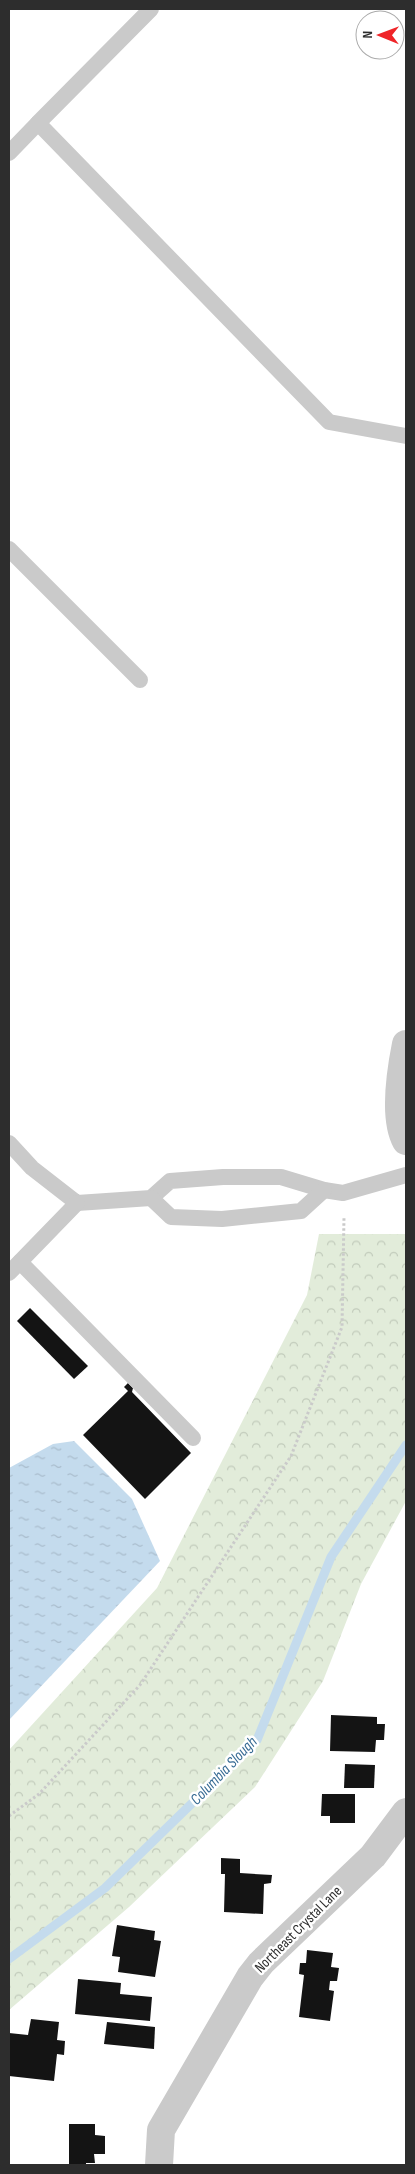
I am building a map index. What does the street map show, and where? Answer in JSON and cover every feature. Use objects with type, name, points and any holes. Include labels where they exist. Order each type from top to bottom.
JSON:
[{"type":"street","points":[[406,1044],[400,1091],[400,1115],[406,1142]]},
{"type":"street","name":"Northeast Crystal Lane","points":[[160,2165],[161,2130],[250,1977],[261,1963],[373,1856],[406,1812]]},
{"type":"lane","points":[[9,153],[151,9]]},
{"type":"lane","points":[[38,123],[329,422],[406,436]]},
{"type":"lane","points":[[9,549],[140,680]]},
{"type":"lane","points":[[9,1144],[32,1168],[77,1203],[151,1198],[170,1181],[223,1177],[281,1178],[324,1190],[344,1193],[406,1175]]},
{"type":"lane","points":[[151,1198],[171,1217],[222,1219],[302,1211],[324,1190]]},
{"type":"lane","points":[[77,1203],[15,1268],[193,1438]]},
{"type":"path","points":[[9,1816],[38,1794],[140,1685],[291,1456],[342,1327],[344,1193]]},
{"type":"green space","points":[[319,1234],[406,1234],[406,1501],[361,1584],[323,1681],[255,1787],[129,1907],[9,2010],[9,1750],[157,1588],[307,1295]]},
{"type":"water","points":[[74,1441],[132,1499],[160,1561],[9,1720],[9,1468],[53,1444]]},
{"type":"building","points":[[30,1308],[88,1366],[74,1379],[17,1321]]},
{"type":"building","points":[[128,1383],[133,1388],[132,1392],[191,1453],[145,1499],[83,1435],[128,1391],[124,1387]]},
{"type":"building","points":[[331,1715],[377,1717],[377,1724],[385,1724],[384,1740],[376,1740],[375,1752],[330,1751]]},
{"type":"building","points":[[345,1764],[375,1765],[374,1788],[344,1788]]},
{"type":"building","points":[[322,1794],[355,1794],[355,1823],[330,1823],[330,1816],[321,1816]]},
{"type":"building","points":[[221,1858],[240,1859],[240,1873],[272,1875],[271,1883],[264,1884],[263,1914],[224,1912],[225,1874],[221,1874]]},
{"type":"building","points":[[117,1925],[155,1931],[154,1940],[161,1941],[155,1977],[118,1972],[120,1957],[112,1956]]},
{"type":"building","points":[[307,1950],[333,1953],[331,1967],[339,1968],[337,1981],[330,1981],[329,1990],[334,1991],[330,2021],[299,2017],[304,1975],[299,1974],[300,1963],[306,1963]]},
{"type":"building","points":[[78,1979],[121,1983],[120,1994],[152,1997],[150,2021],[75,2014]]},
{"type":"building","points":[[31,2019],[59,2022],[57,2040],[65,2041],[64,2055],[57,2054],[54,2081],[9,2076],[9,2033],[28,2035]]},
{"type":"building","points":[[107,2022],[155,2027],[154,2049],[104,2044]]},
{"type":"building","points":[[69,2124],[95,2124],[95,2135],[105,2136],[105,2154],[94,2154],[95,2163],[69,2165]]},
{"type":"waterway","name":"Columbia Slough","points":[[9,1959],[105,1888],[257,1740],[331,1557],[406,1445]]}]
